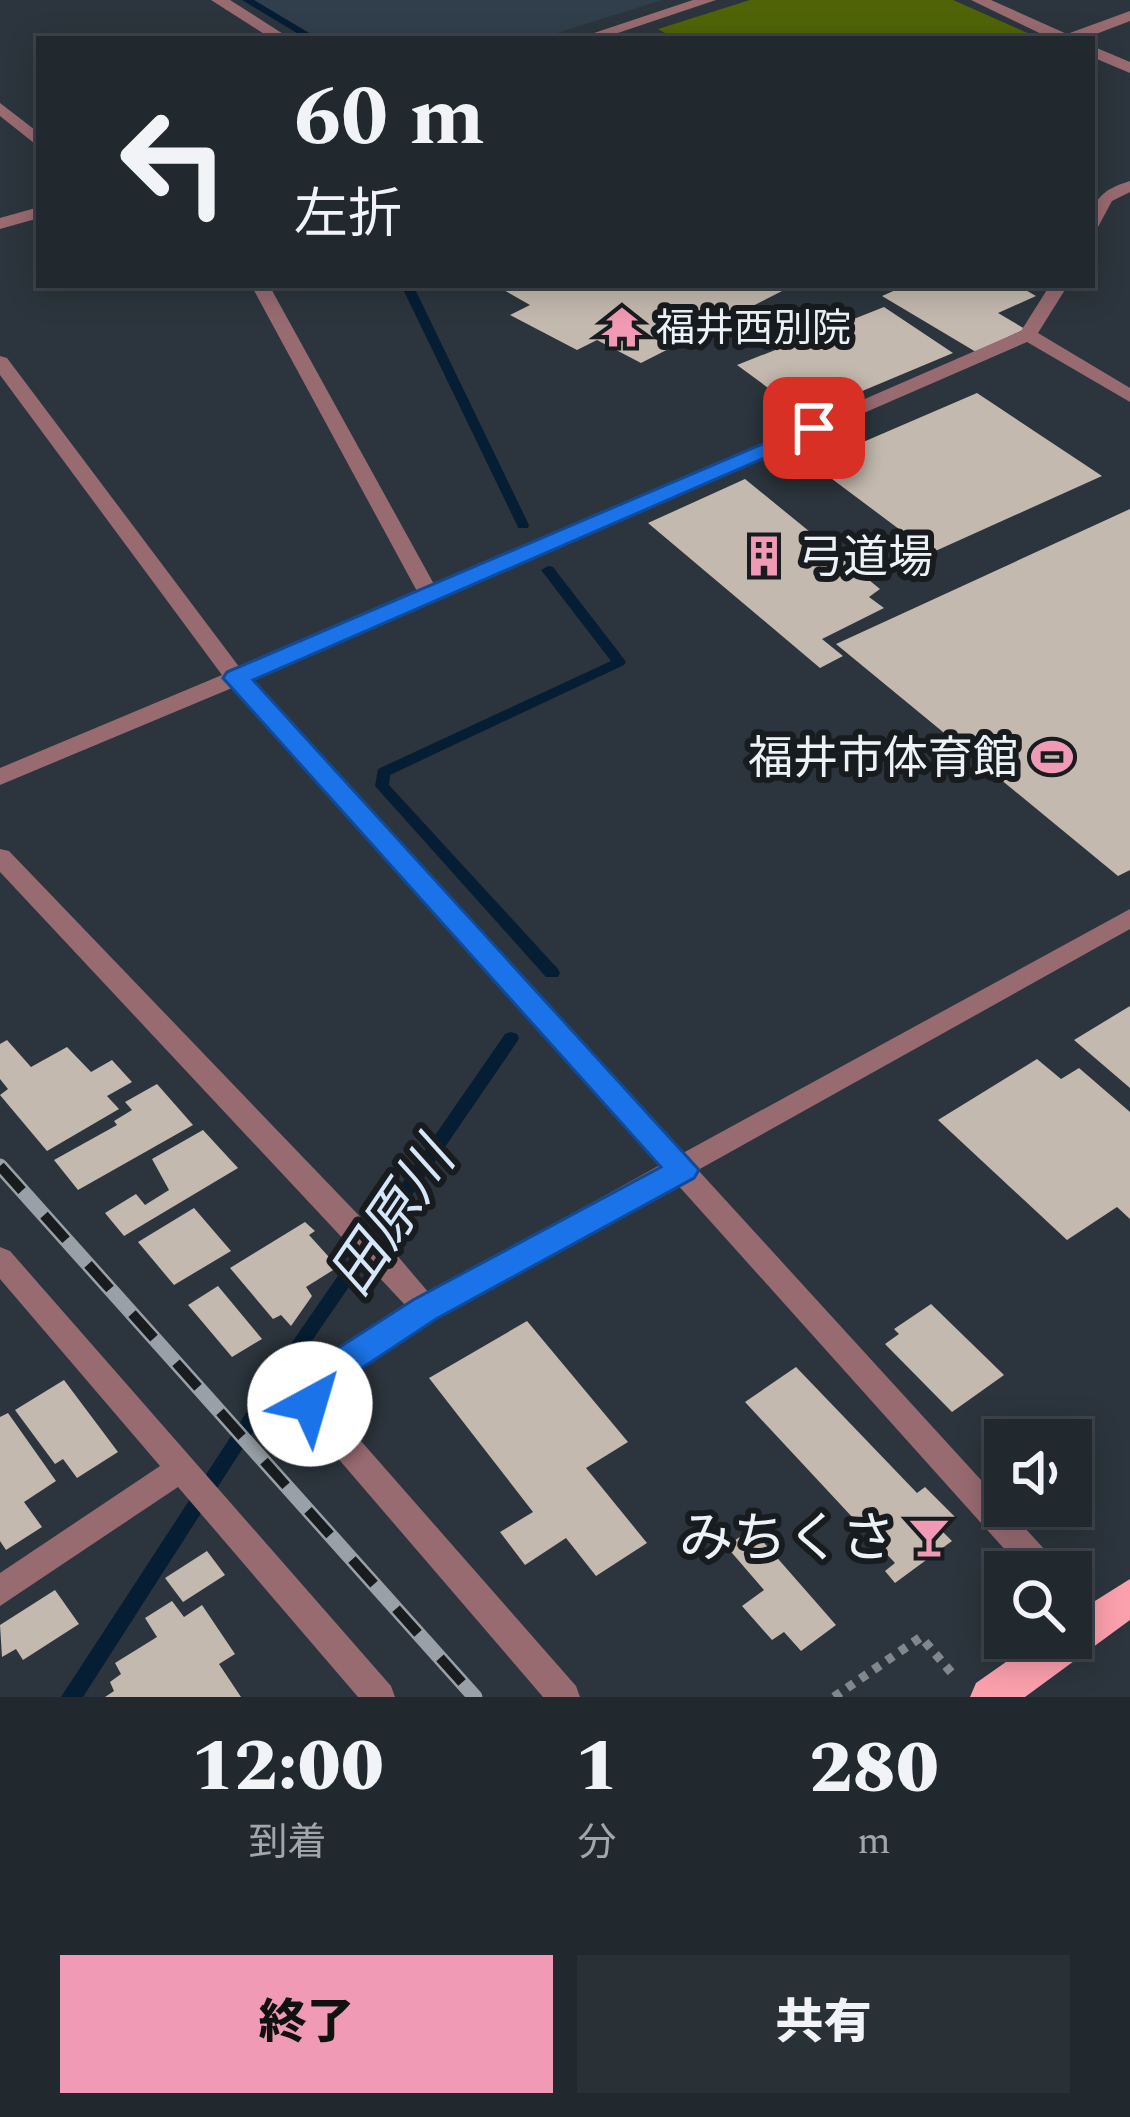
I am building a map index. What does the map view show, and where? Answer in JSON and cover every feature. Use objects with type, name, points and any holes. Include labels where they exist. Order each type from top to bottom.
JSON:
[{"type":"main road","points":[[1092,1610],[1130,1598]]},
{"type":"main road","points":[[975,1690],[1018,1659]]},
{"type":"street","points":[[219,0],[278,36]]},
{"type":"street","points":[[594,36],[708,0]]},
{"type":"street","points":[[979,0],[1060,36]]},
{"type":"street","points":[[1075,36],[1130,16]]},
{"type":"street","points":[[1095,52],[1130,68]]},
{"type":"street","points":[[0,108],[36,139]]},
{"type":"street","points":[[1095,217],[1105,198],[1130,186]]},
{"type":"street","points":[[0,224],[36,213]]},
{"type":"street","points":[[262,288],[430,596]]},
{"type":"street","points":[[0,777],[1028,335],[1057,288]]},
{"type":"street","points":[[1028,335],[1130,396]]},
{"type":"street","points":[[0,362],[236,678],[1026,1551]]},
{"type":"street","points":[[0,857],[346,1220],[425,1310]]},
{"type":"street","points":[[564,1697],[310,1404],[313,1382],[425,1310],[1130,918]]},
{"type":"street","points":[[0,1258],[379,1697]]},
{"type":"street","points":[[0,1592],[183,1472]]},
{"type":"path","points":[[834,1697],[921,1637],[975,1690]]},
{"type":"shaded area","points":[[254,0],[662,0],[548,36],[315,36]]},
{"type":"green space","points":[[750,0],[953,0],[1034,36],[671,36],[658,29]]},
{"type":"building","name":"福井西別院","points":[[500,288],[788,288],[641,363],[597,340],[577,350],[510,315],[530,305]]},
{"type":"building","points":[[900,288],[1022,288],[1036,296],[998,313],[1025,329],[976,352],[882,296]]},
{"type":"building","points":[[884,307],[953,353],[805,415],[737,365]]},
{"type":"building","points":[[977,393],[1102,476],[931,553],[812,464]]},
{"type":"building","name":"弓道場","points":[[745,479],[880,589],[869,597],[884,608],[822,639],[843,656],[820,668],[648,523]]},
{"type":"building","name":"福井市体育館","points":[[1130,509],[1130,870],[1118,876],[836,644]]},
{"type":"building","points":[[1130,1006],[1130,1088],[1074,1040]]},
{"type":"building","points":[[7,1040],[31,1067],[67,1047],[91,1072],[112,1060],[132,1082],[107,1096],[119,1109],[47,1151],[0,1095],[8,1089],[0,1079],[0,1044]]},
{"type":"building","points":[[1037,1059],[1061,1079],[1079,1068],[1130,1112],[1130,1219],[1117,1207],[1067,1240],[938,1120]]},
{"type":"building","points":[[157,1084],[193,1125],[78,1190],[54,1160],[117,1125],[114,1121],[132,1110],[125,1102]]},
{"type":"building","points":[[203,1130],[238,1168],[124,1236],[105,1213],[136,1194],[145,1205],[169,1190],[152,1159]]},
{"type":"building","points":[[194,1208],[231,1251],[174,1285],[138,1242]]},
{"type":"building","points":[[305,1222],[315,1231],[309,1235],[338,1267],[306,1287],[312,1296],[291,1326],[281,1315],[273,1319],[230,1268]]},
{"type":"building","points":[[218,1286],[262,1339],[232,1357],[188,1305]]},
{"type":"building","points":[[931,1304],[1004,1375],[952,1412],[885,1344],[899,1334],[894,1329]]},
{"type":"building","points":[[527,1321],[628,1442],[586,1468],[647,1543],[596,1576],[566,1538],[525,1565],[500,1532],[533,1512],[429,1378]]},
{"type":"building","points":[[796,1367],[917,1493],[925,1487],[956,1518],[940,1529],[952,1541],[895,1583],[885,1571],[895,1563],[745,1402]]},
{"type":"building","points":[[64,1380],[118,1452],[77,1478],[63,1459],[55,1464],[15,1410]]},
{"type":"building","points":[[8,1413],[56,1481],[24,1502],[42,1527],[6,1550],[0,1541],[0,1417]]},
{"type":"building","points":[[752,1529],[836,1625],[801,1651],[784,1632],[772,1640],[742,1606],[764,1590],[726,1546]]},
{"type":"building","points":[[207,1551],[225,1575],[183,1602],[165,1578]]},
{"type":"building","points":[[55,1590],[79,1624],[23,1660],[16,1649],[2,1657],[0,1625]]},
{"type":"building","points":[[172,1601],[184,1617],[202,1605],[235,1654],[219,1664],[241,1697],[105,1697],[114,1691],[110,1682],[121,1674],[115,1663],[157,1637],[145,1618]]},
{"type":"waterway","name":"田原川","points":[[247,0],[309,36]]},
{"type":"waterway","name":"田原川","points":[[408,288],[523,525]]},
{"type":"waterway","name":"田原川","points":[[548,570],[619,662],[383,772],[382,786],[552,973]]},
{"type":"waterway","name":"田原川","points":[[71,1697],[301,1343],[511,1038]]},
{"type":"railway","points":[[0,1166],[475,1697]]},
{"type":"place","name":"福井西別院","points":[[622,327]]},
{"type":"place","name":"弓道場","points":[[764,556]]},
{"type":"place","name":"福井市体育館","points":[[1052,757]]},
{"type":"place","name":"みちくさ","points":[[929,1537]]},
{"type":"route","points":[[310,1404],[313,1382],[425,1310],[683,1170],[236,678],[814,428]]}]
